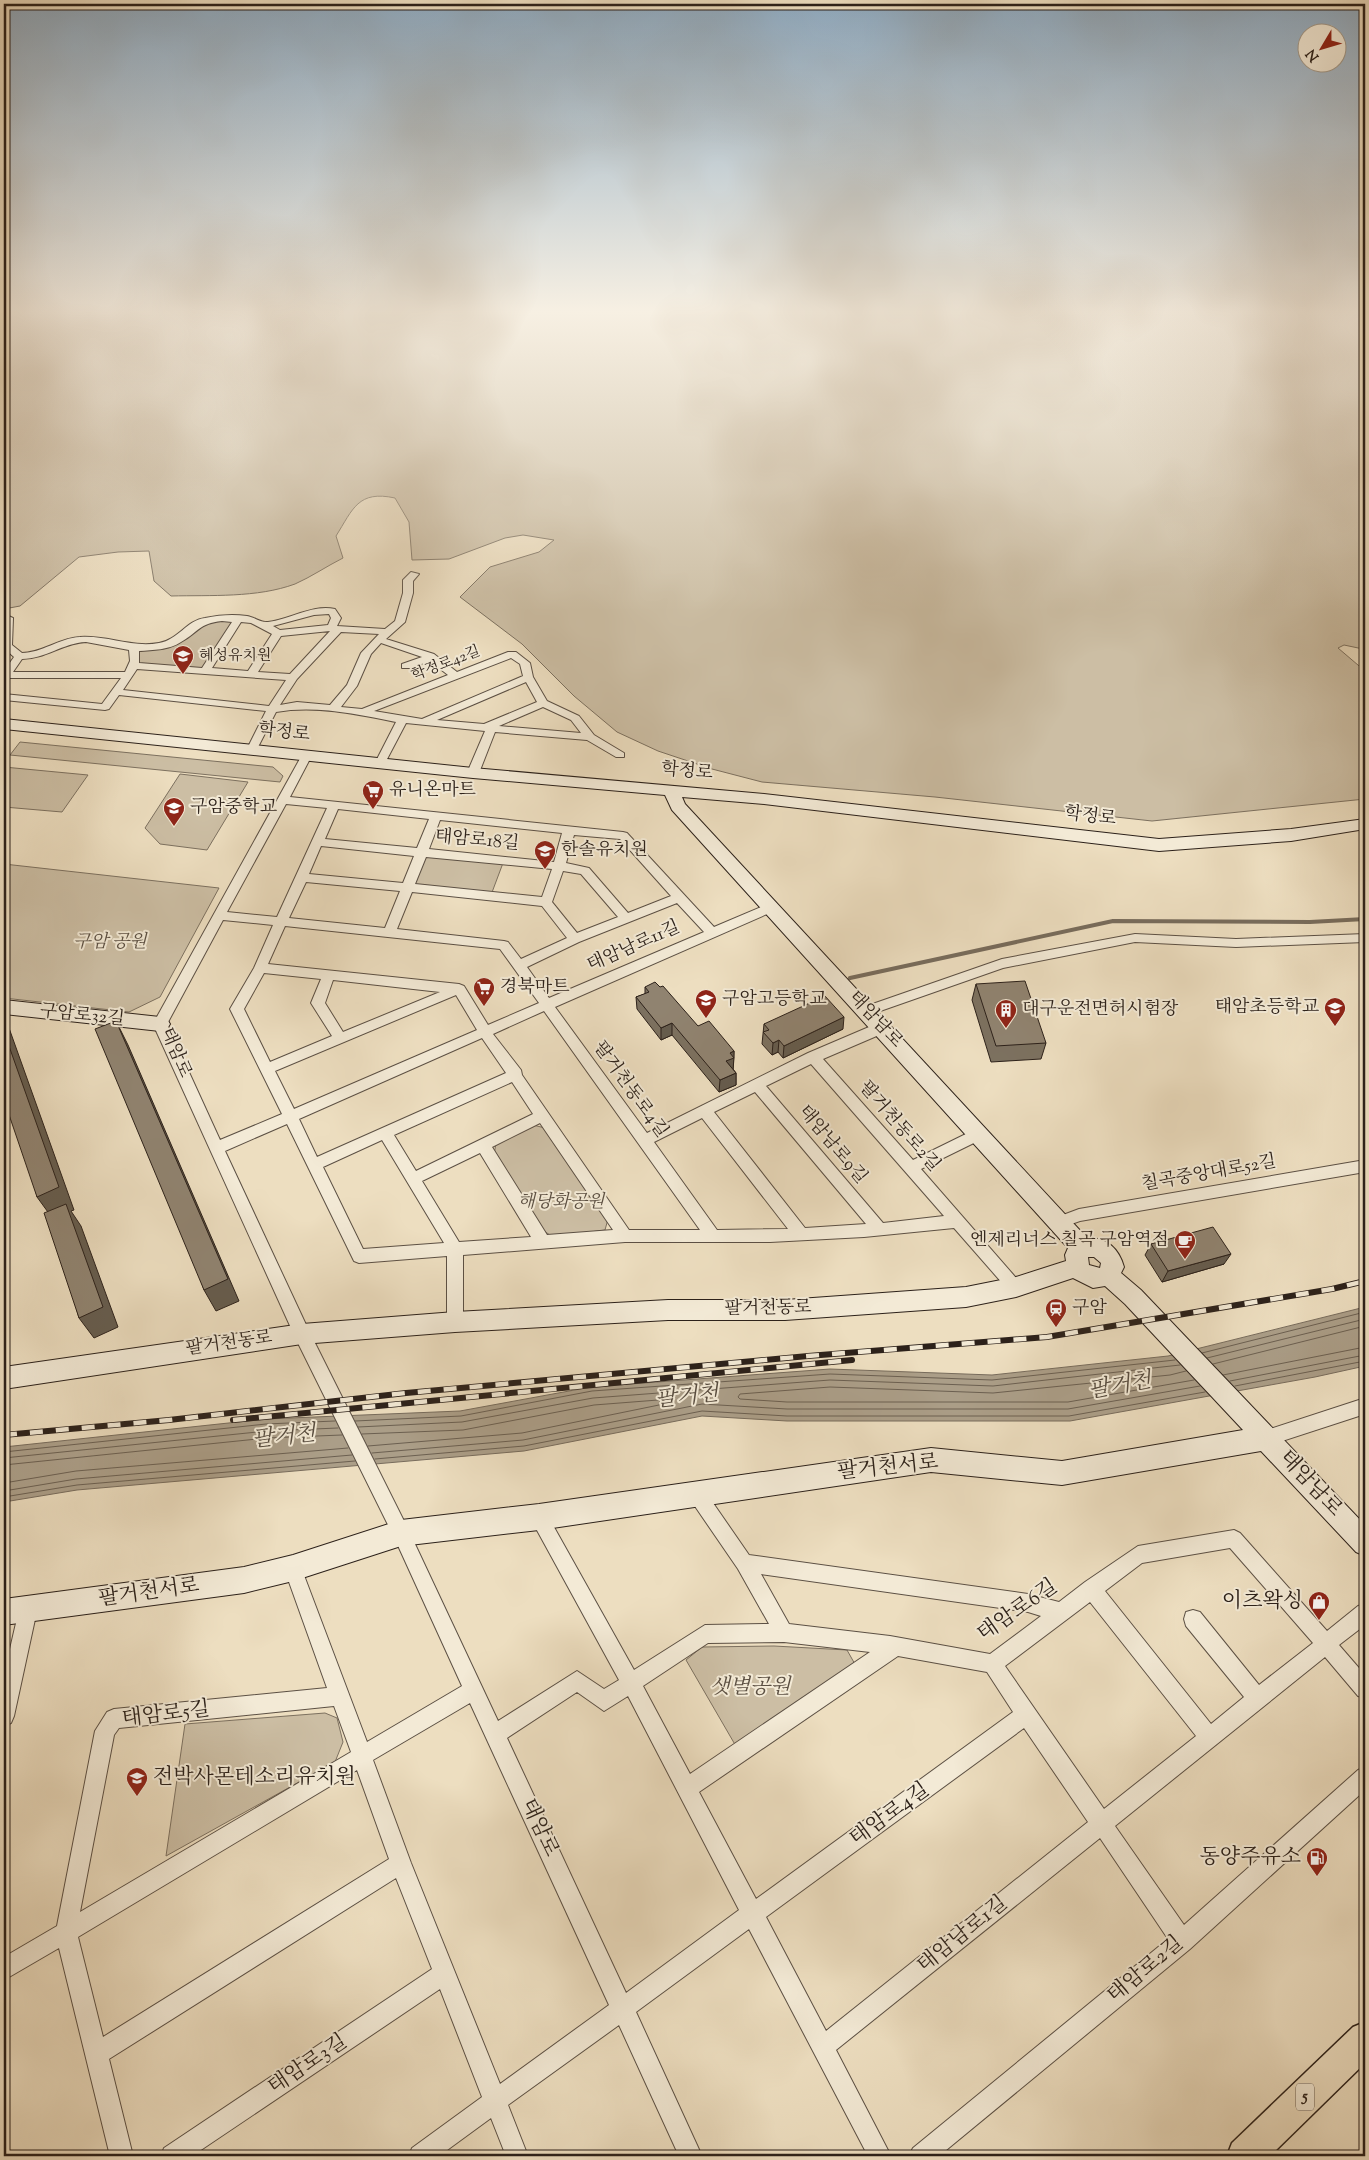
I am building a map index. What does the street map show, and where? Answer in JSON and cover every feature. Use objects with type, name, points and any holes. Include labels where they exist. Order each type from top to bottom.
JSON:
[{"type":"main road","name":"학정로","points":[[4,724],[473,773],[671,790],[1159,845],[1292,835],[1365,824]]},
{"type":"main road","name":"태암남로","points":[[671,790],[678,806],[1060,1222],[1090,1277],[1096,1279],[1108,1275],[1133,1297],[1365,1543]]},
{"type":"main road","name":"구암로32길","points":[[4,1007],[160,1024]]},
{"type":"main road","name":"팔거천동로","points":[[4,1378],[302,1334],[455,1322],[668,1310],[794,1310],[966,1297],[1016,1287],[1080,1257]]},
{"type":"main road","name":"팔거천서로","points":[[16,1611],[244,1580],[293,1568],[401,1533],[539,1517],[932,1460],[1062,1473],[1261,1432]]},
{"type":"main road","name":"5","points":[[1245,2156],[1365,2039]]},
{"type":"street","points":[[333,709],[352,686],[366,653],[400,622],[408,593],[408,580],[414,574]]},
{"type":"street","points":[[252,749],[272,709],[293,677],[335,628],[336,618],[332,611],[314,612],[264,626]]},
{"type":"street","points":[[4,617],[8,618],[7,646],[19,656],[27,657],[73,640],[99,641],[134,648],[161,646],[177,641],[202,621],[222,618],[247,618],[278,633],[301,633],[335,628],[387,632]]},
{"type":"street","points":[[206,670],[238,619]]},
{"type":"street","points":[[251,674],[278,633]]},
{"type":"street","points":[[379,640],[407,646],[447,667],[455,676]]},
{"type":"street","points":[[4,697],[105,707],[131,671],[134,648]]},
{"type":"street","name":"학정로42길","points":[[362,712],[512,654],[525,663],[528,677],[543,703],[488,728]]},
{"type":"street","points":[[4,677],[19,656]]},
{"type":"street","points":[[406,666],[430,657]]},
{"type":"street","points":[[4,677],[131,671],[206,670],[293,677]]},
{"type":"street","name":"학정로42길","points":[[423,722],[528,677]]},
{"type":"street","name":"학정로42길","points":[[117,692],[272,709],[298,705],[362,712],[402,720],[590,737]]},
{"type":"street","points":[[543,703],[575,718],[590,737],[620,755]]},
{"type":"street","points":[[380,763],[402,720]]},
{"type":"street","points":[[473,773],[488,728]]},
{"type":"street","name":"태암로","points":[[307,755],[284,800],[218,914],[160,1024],[302,1334],[401,1533],[692,2156]]},
{"type":"street","name":"태암로18길","points":[[284,800],[623,836],[712,933]]},
{"type":"street","points":[[334,806],[260,968],[237,1009],[292,1115],[359,1256],[624,1236],[845,1232],[956,1221]]},
{"type":"street","name":"태암로18길","points":[[422,853],[436,816]]},
{"type":"street","points":[[546,902],[569,830]]},
{"type":"street","name":"태암로18길","points":[[318,842],[559,866],[585,871],[626,918]]},
{"type":"street","points":[[389,934],[422,853]]},
{"type":"street","points":[[301,877],[546,902],[575,939]]},
{"type":"street","points":[[520,965],[575,939],[679,897]]},
{"type":"street","name":"태암남로11길","points":[[217,1148],[770,908]]},
{"type":"street","name":"팔거천동로4길","points":[[218,914],[504,945],[712,1235]]},
{"type":"street","points":[[866,1011],[1002,964],[1135,938],[1236,943],[1365,938]]},
{"type":"street","points":[[260,968],[459,989]]},
{"type":"street","points":[[329,975],[318,1003],[340,1038]]},
{"type":"street","points":[[267,1069],[459,989]]},
{"type":"street","points":[[459,989],[485,1032],[544,1115],[624,1236]]},
{"type":"street","points":[[643,1141],[813,1058],[881,1028]]},
{"type":"street","name":"팔거천동로2길","points":[[813,1058],[1016,1287]]},
{"type":"street","points":[[315,1164],[516,1074]]},
{"type":"street","name":"태암남로9길","points":[[757,1085],[879,1229]]},
{"type":"street","points":[[704,1110],[801,1234]]},
{"type":"street","points":[[413,1179],[544,1115]]},
{"type":"street","points":[[385,1133],[455,1248],[455,1322]]},
{"type":"street","points":[[910,1168],[979,1134]]},
{"type":"street","points":[[483,1145],[543,1242]]},
{"type":"street","name":"칠곡중앙대로52길","points":[[1060,1222],[1078,1215],[1365,1166]]},
{"type":"street","points":[[1261,1432],[1365,1406]]},
{"type":"street","points":[[696,1493],[744,1563],[784,1633]]},
{"type":"street","points":[[539,1517],[631,1683],[880,2156]]},
{"type":"street","name":"태암로6길","points":[[495,1734],[577,1681],[604,1701],[705,1634],[784,1633],[894,1647],[992,1664],[1091,1588],[1138,1555],[1234,1539],[1326,1645]]},
{"type":"street","points":[[744,1563],[1028,1603],[1061,1612]]},
{"type":"street","points":[[293,1568],[361,1758],[517,2156]]},
{"type":"street","points":[[1091,1588],[1209,1737]]},
{"type":"street","points":[[4,1716],[16,1611]]},
{"type":"street","name":"태암남로1길","points":[[823,2047],[1365,1614]]},
{"type":"street","points":[[1193,1619],[1258,1699]]},
{"type":"street","points":[[1326,1645],[1365,1689]]},
{"type":"street","points":[[686,1789],[894,1647]]},
{"type":"street","points":[[992,1664],[1103,1823],[1182,1941]]},
{"type":"street","points":[[4,1969],[473,1690]]},
{"type":"street","name":"태암로5길","points":[[114,2122],[66,1932],[105,1731],[114,1719],[340,1696]]},
{"type":"street","name":"태암로4길","points":[[624,2009],[1027,1714]]},
{"type":"street","name":"태암로2길","points":[[921,2156],[1182,1941],[1365,1777]]},
{"type":"street","points":[[97,2054],[401,1863]]},
{"type":"street","name":"태암로3길","points":[[172,2156],[445,1973]]},
{"type":"street","points":[[420,2156],[624,2009]]},
{"type":"street","points":[[114,2122],[122,2156]]},
{"type":"green space","points":[[4,410],[1365,410],[1365,645],[1363,649],[1344,645],[1338,648],[1365,671],[1365,799],[1152,821],[935,797],[762,782],[712,769],[658,751],[617,732],[574,696],[522,644],[460,597],[490,567],[539,552],[554,540],[523,535],[505,538],[449,559],[412,560],[409,522],[395,498],[383,496],[365,499],[352,510],[336,536],[343,558],[295,584],[250,594],[171,596],[154,581],[149,551],[118,552],[79,557],[20,606],[4,609]]},
{"type":"green space","points":[[235,620],[204,668],[137,664],[137,649],[161,646],[203,622]]},
{"type":"green space","points":[[20,742],[273,767],[283,776],[280,782],[10,755]]},
{"type":"green space","points":[[4,767],[88,775],[62,812],[4,807]]},
{"type":"green space","points":[[180,774],[248,782],[207,850],[160,844],[145,828]]},
{"type":"green space","points":[[423,855],[503,863],[491,895],[413,886]]},
{"type":"green space","name":"구암 공원","points":[[4,864],[219,888],[160,997],[129,1012],[4,998]]},
{"type":"green space","name":"해당화공원","points":[[533,1125],[545,1128],[608,1219],[605,1230],[553,1237],[544,1231],[494,1155],[496,1143]]},
{"type":"green space","name":"샛별공원","points":[[774,1646],[847,1650],[856,1666],[737,1748],[686,1660],[702,1647]]},
{"type":"green space","points":[[325,1713],[337,1718],[343,1742],[335,1762],[166,1856],[185,1724]]},
{"type":"water","name":"팔거천","points":[[1365,1307],[1365,1366],[1315,1377],[1070,1421],[787,1421],[702,1416],[524,1451],[77,1490],[4,1502],[4,1447],[266,1419],[460,1411],[591,1387],[830,1369],[992,1375],[1168,1356]]},
{"type":"building","points":[[1025,981],[1046,1043],[996,1046],[976,984]]},
{"type":"building","name":"구암고등학교","points":[[655,982],[660,987],[663,986],[698,1026],[709,1021],[734,1051],[730,1053],[734,1058],[726,1061],[736,1073],[720,1080],[672,1023],[661,1028],[636,997],[649,992],[645,987]]},
{"type":"building","points":[[825,996],[844,1017],[784,1046],[779,1040],[773,1043],[763,1032],[769,1030],[764,1024]]},
{"type":"building","points":[[116,1021],[228,1279],[204,1290],[95,1029]]},
{"type":"building","points":[[4,1032],[59,1187],[37,1197],[4,1100]]},
{"type":"building","points":[[66,1204],[103,1307],[79,1318],[44,1213]]},
{"type":"building","points":[[1213,1227],[1231,1254],[1168,1271],[1151,1244]]},
{"type":"waterway","points":[[850,978],[1113,921],[1310,922],[1365,919]]},
{"type":"railway","points":[[4,1435],[169,1420],[406,1393],[808,1356],[1047,1337],[1332,1289],[1365,1281]]},
{"type":"railway","points":[[233,1420],[852,1360]]},
{"type":"place","name":"혜성유치원","points":[[183,675]]},
{"type":"place","name":"유니온마트","points":[[373,810]]},
{"type":"place","name":"구암중학교","points":[[174,827]]},
{"type":"place","name":"한솔유치원","points":[[545,870]]},
{"type":"place","name":"경북마트","points":[[484,1007]]},
{"type":"place","name":"구암고등학교","points":[[706,1019]]},
{"type":"place","name":"태암초등학교","points":[[1335,1027]]},
{"type":"place","name":"대구운전면허시험장","points":[[1006,1029]]},
{"type":"place","name":"엔제리너스 칠곡 구암역점","points":[[1185,1260]]},
{"type":"place","name":"구암","points":[[1056,1328]]},
{"type":"place","name":"이츠왁싱","points":[[1319,1621]]},
{"type":"place","name":"전박사몬테소리유치원","points":[[137,1797]]},
{"type":"place","name":"동양주유소","points":[[1317,1877]]}]
